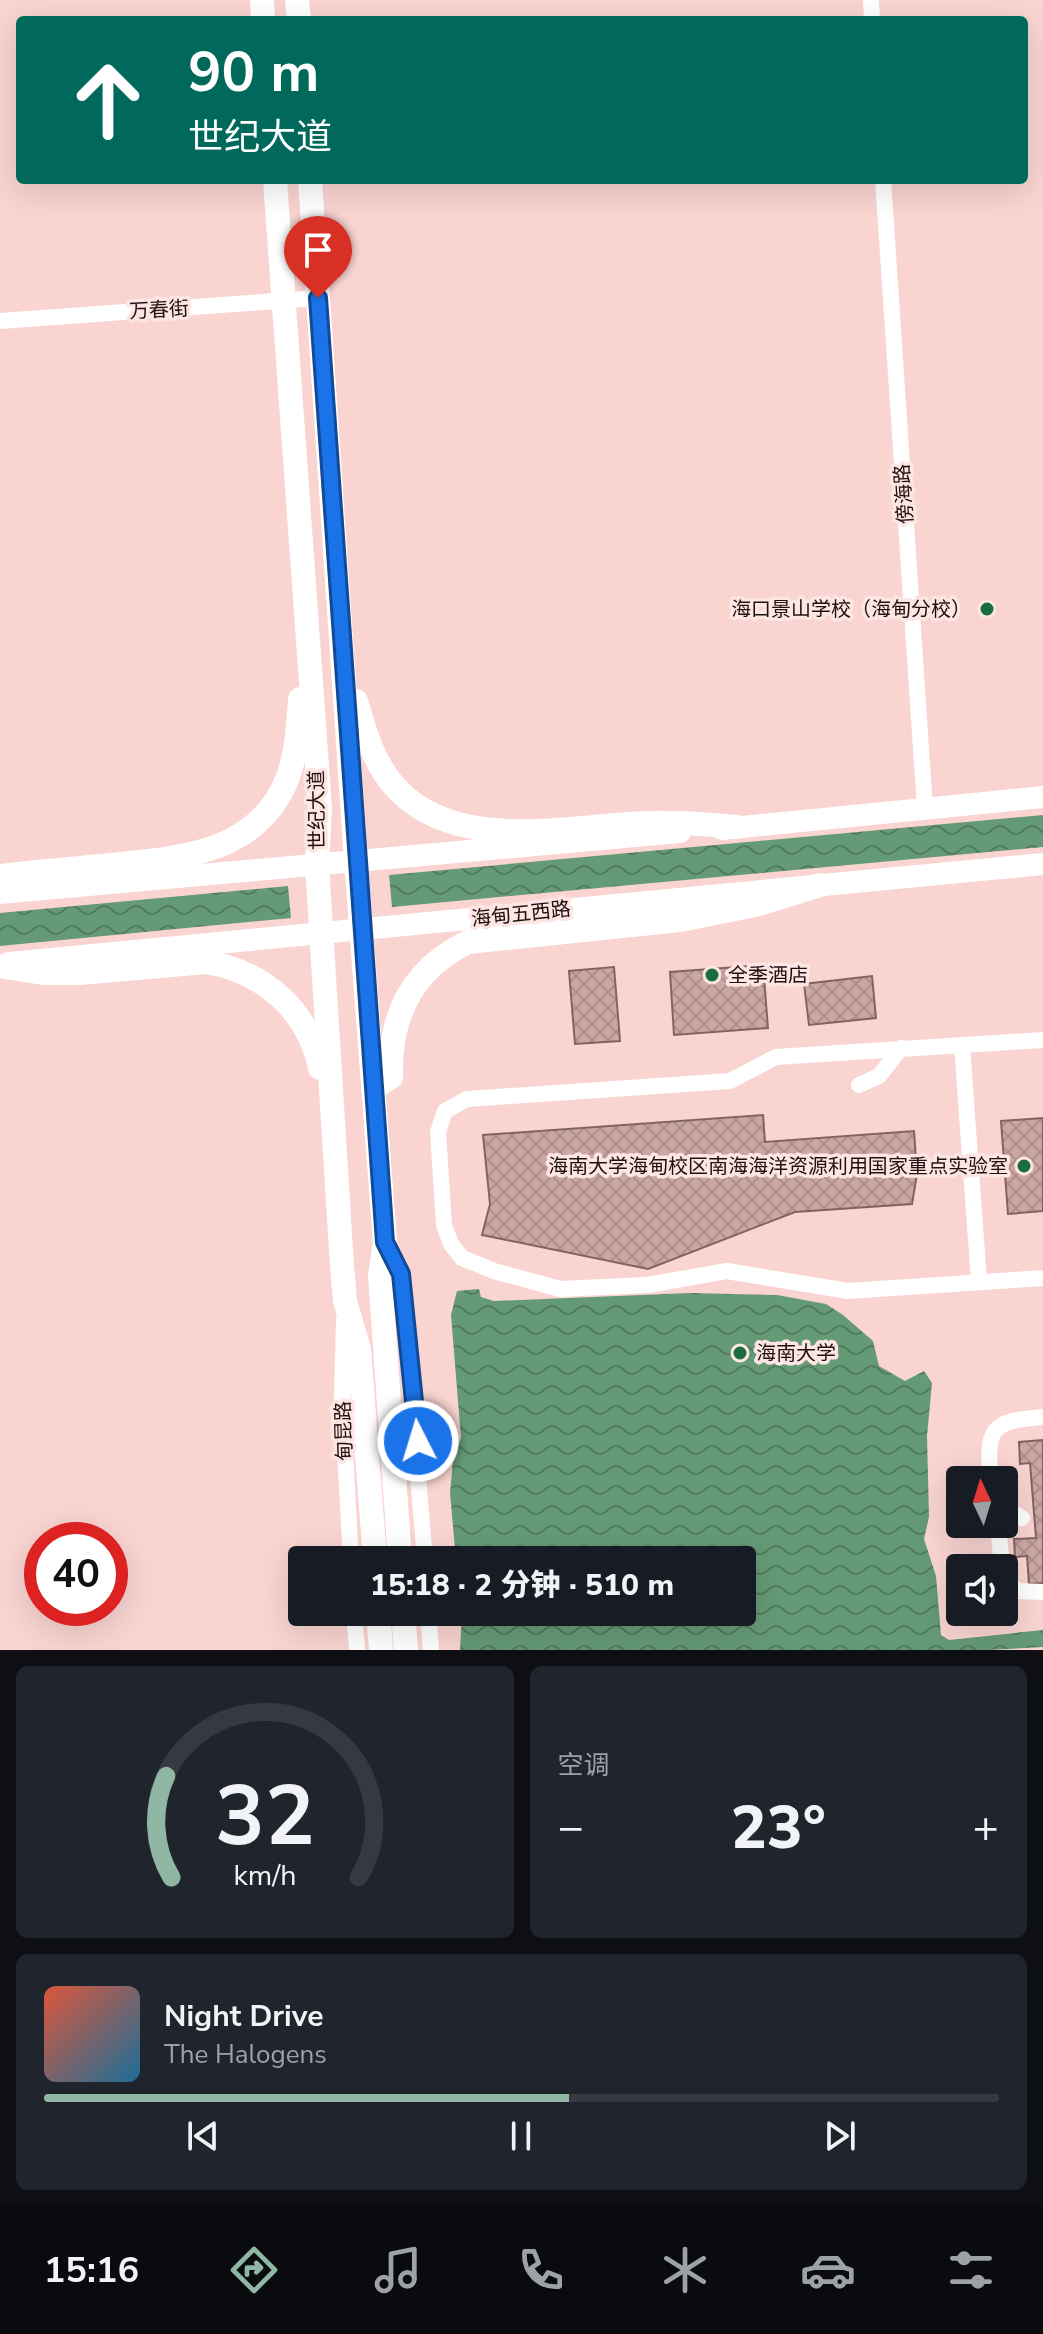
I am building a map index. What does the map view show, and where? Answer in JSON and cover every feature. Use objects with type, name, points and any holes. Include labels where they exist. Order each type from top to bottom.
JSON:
[{"type":"highway","name":"世纪大道","points":[[275,184],[320,808],[317,864],[345,1301],[359,1349],[374,1546]]},
{"type":"highway","name":"世纪大道","points":[[310,184],[385,1242],[380,1276],[399,1546]]},
{"type":"highway","points":[[0,876],[180,858],[210,851],[243,835],[268,812],[289,771],[297,733],[301,669],[308,641]]},
{"type":"highway","points":[[343,649],[352,664],[354,693],[361,719],[383,772],[416,805],[441,818],[471,827],[510,829],[660,823],[737,827]]},
{"type":"highway","points":[[373,1088],[391,1077],[391,1039],[409,992],[439,959],[468,942],[680,920],[755,905],[820,885]]},
{"type":"highway","points":[[0,965],[43,973],[80,973],[206,962],[240,970],[260,980],[287,1003],[309,1035],[320,1069],[330,1081]]},
{"type":"highway","points":[[379,1626],[381,1650]]},
{"type":"highway","points":[[404,1626],[406,1650]]},
{"type":"main road","points":[[0,893],[1043,797]]},
{"type":"main road","name":"海甸五西路","points":[[0,965],[1043,864]]},
{"type":"street","name":"傍海路","points":[[883,184],[930,808]]},
{"type":"street","name":"傍海路","points":[[891,184],[930,808]]},
{"type":"street","name":"万春街","points":[[0,321],[318,294]]},
{"type":"street","name":"万春街","points":[[0,313],[283,297]]},
{"type":"street","points":[[965,1050],[1043,1040]]},
{"type":"street","points":[[965,1050],[981,1278]]},
{"type":"street","points":[[1043,1050],[898,1052],[769,1066],[744,1083],[731,1087],[467,1106],[452,1116],[446,1132],[451,1224],[458,1241],[479,1259],[560,1282],[647,1279],[724,1265],[862,1285],[1043,1278]]},
{"type":"street","points":[[859,1085],[879,1076],[898,1052]]},
{"type":"street","points":[[385,1242],[401,1274],[424,1546]]},
{"type":"street","points":[[981,1278],[1043,1270]]},
{"type":"street","name":"甸昆路","points":[[345,1301],[342,1397],[350,1546]]},
{"type":"street","points":[[993,1466],[994,1442],[1000,1430],[1043,1420]]},
{"type":"street","points":[[1018,1516],[1022,1518]]},
{"type":"street","points":[[1018,1591],[1043,1595]]},
{"type":"street","points":[[1018,1596],[1043,1595]]},
{"type":"street","points":[[355,1626],[357,1650]]},
{"type":"street","points":[[429,1626],[431,1650]]},
{"type":"water","points":[[1043,815],[1043,847],[392,907],[389,875]]},
{"type":"water","points":[[288,886],[291,918],[0,946],[0,913]]},
{"type":"water","points":[[479,1289],[481,1297],[494,1301],[690,1293],[777,1295],[826,1304],[873,1341],[879,1366],[905,1381],[924,1371],[932,1383],[927,1436],[929,1517],[924,1539],[936,1576],[941,1635],[949,1640],[1043,1630],[1043,1647],[989,1650],[460,1650],[461,1626],[756,1626],[756,1546],[455,1546],[450,1493],[453,1460],[461,1438],[451,1315],[457,1291]]},
{"type":"building","points":[[763,965],[768,1028],[674,1035],[670,972]]},
{"type":"building","points":[[614,967],[620,1041],[575,1044],[569,971]]},
{"type":"building","points":[[872,976],[876,1018],[809,1025],[804,984]]},
{"type":"building","points":[[763,1115],[765,1142],[914,1131],[917,1174],[912,1204],[795,1212],[648,1269],[482,1235],[490,1204],[483,1135]]},
{"type":"building","name":"海南大学海甸校区南海海洋资源利用国家重点实验室","points":[[1043,1118],[1043,1211],[1008,1214],[1001,1121]]},
{"type":"building","points":[[1043,1440],[1043,1583],[1029,1584],[1027,1556],[1015,1554],[1014,1539],[1036,1538],[1030,1463],[1020,1464],[1019,1442]]},
{"type":"place","name":"海口景山学校（海甸分校）","points":[[987,609]]},
{"type":"place","name":"全季酒店","points":[[712,975]]},
{"type":"place","name":"海南大学海甸校区南海海洋资源利用国家重点实验室","points":[[1024,1166]]},
{"type":"place","name":"海南大学","points":[[740,1353]]},
{"type":"route","points":[[318,298],[385,1242],[401,1274],[418,1441]]}]
